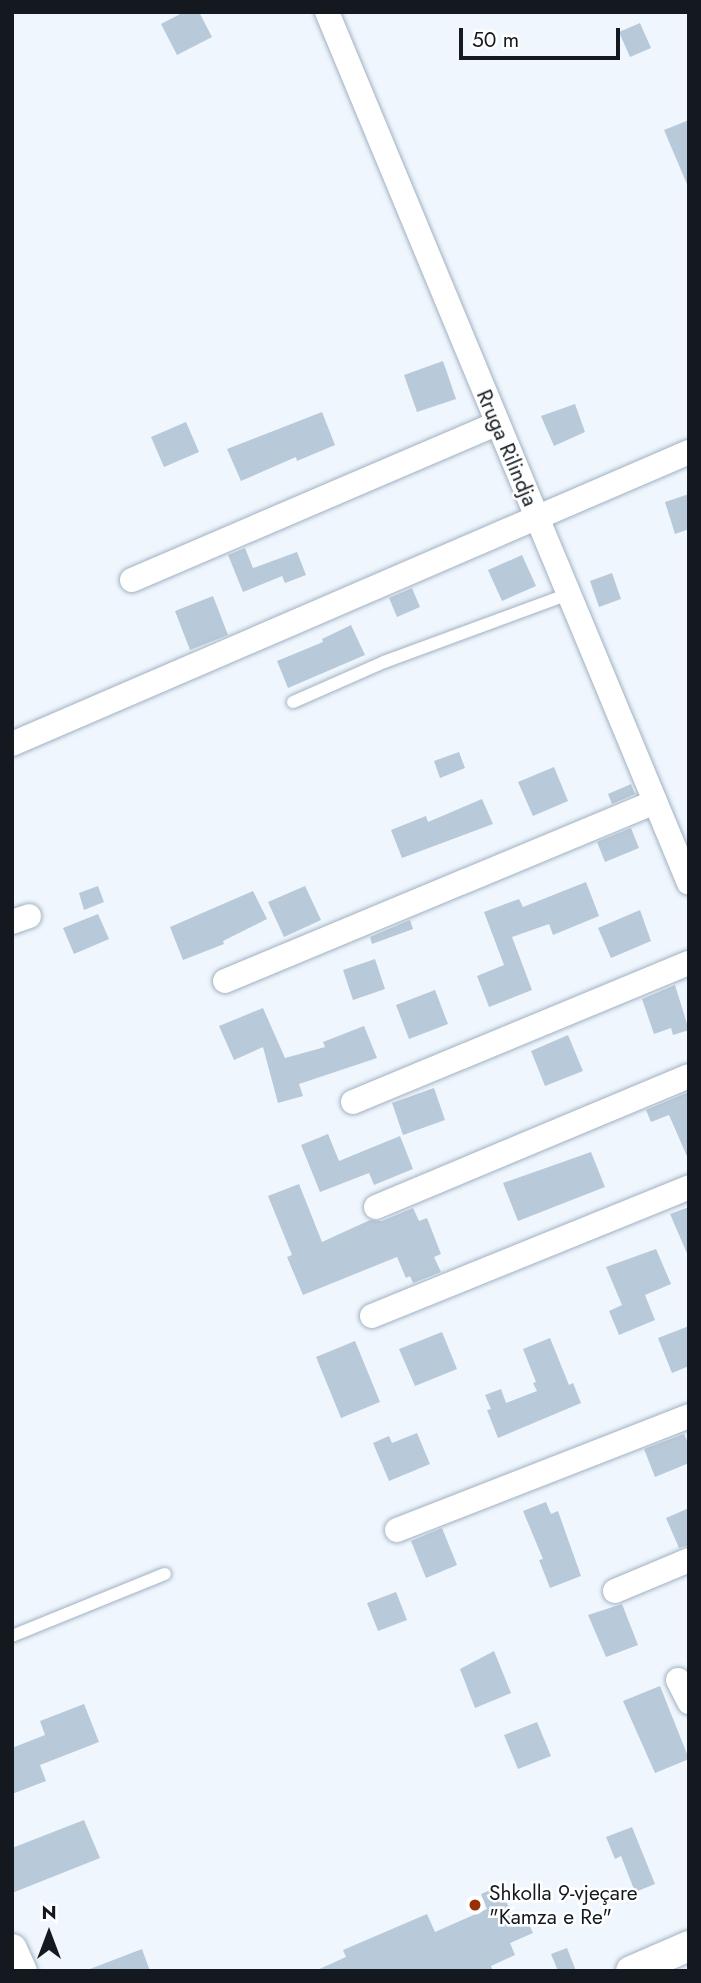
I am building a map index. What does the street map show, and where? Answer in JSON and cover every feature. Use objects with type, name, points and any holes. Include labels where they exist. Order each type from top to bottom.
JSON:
[{"type":"street","name":"Rruga Rilindja","points":[[327,12],[689,883]]},
{"type":"street","points":[[132,580],[496,424]]},
{"type":"street","points":[[12,744],[689,452]]},
{"type":"street","points":[[225,981],[655,803]]},
{"type":"street","points":[[353,1102],[689,962]]},
{"type":"street","points":[[376,1207],[689,1076]]},
{"type":"street","points":[[372,1316],[689,1187]]},
{"type":"street","points":[[397,1530],[689,1416]]},
{"type":"street","points":[[615,1591],[689,1560]]},
{"type":"street","points":[[631,1971],[689,1947]]},
{"type":"lane","points":[[293,702],[384,663],[569,594]]},
{"type":"lane","points":[[12,1636],[165,1574]]},
{"type":"building","points":[[184,12],[199,12],[212,37],[177,55],[161,24]]},
{"type":"building","points":[[640,23],[651,48],[630,57],[619,32]]},
{"type":"building","points":[[689,120],[689,189],[664,130]]},
{"type":"building","points":[[443,361],[456,399],[417,412],[404,375]]},
{"type":"building","points":[[575,404],[585,432],[554,446],[541,416]]},
{"type":"building","points":[[322,412],[335,445],[297,461],[296,457],[241,481],[227,449]]},
{"type":"building","points":[[186,422],[199,452],[164,467],[151,437]]},
{"type":"building","points":[[689,494],[689,529],[675,534],[665,502]]},
{"type":"building","points":[[245,548],[253,568],[297,552],[306,575],[285,583],[282,576],[243,592],[228,555]]},
{"type":"building","points":[[522,555],[536,586],[502,601],[488,570]]},
{"type":"building","points":[[612,573],[621,599],[599,607],[590,581]]},
{"type":"building","points":[[412,588],[420,607],[397,617],[389,598]]},
{"type":"building","points":[[213,596],[228,635],[190,650],[175,611]]},
{"type":"building","points":[[351,625],[365,655],[288,688],[277,661],[323,642],[322,639]]},
{"type":"building","points":[[459,752],[465,768],[440,778],[434,761]]},
{"type":"building","points":[[554,767],[568,801],[533,816],[518,782]]},
{"type":"building","points":[[631,784],[635,794],[612,804],[608,794]]},
{"type":"building","points":[[482,799],[493,824],[402,858],[391,830],[426,816],[428,822]]},
{"type":"building","points":[[631,828],[639,848],[605,862],[597,842]]},
{"type":"building","points":[[586,882],[599,916],[553,935],[549,924],[512,937],[532,990],[489,1007],[477,976],[504,965],[484,912],[519,899],[523,907]]},
{"type":"building","points":[[98,886],[104,902],[84,910],[79,893]]},
{"type":"building","points":[[305,886],[321,920],[284,937],[268,902]]},
{"type":"building","points":[[253,891],[267,919],[223,941],[224,944],[183,960],[170,927]]},
{"type":"building","points":[[640,910],[651,941],[611,958],[598,928]]},
{"type":"building","points":[[98,914],[109,939],[74,954],[63,928]]},
{"type":"building","points":[[410,920],[413,929],[372,944],[370,937]]},
{"type":"building","points":[[375,959],[385,989],[353,1000],[343,970]]},
{"type":"building","points":[[675,985],[689,1030],[673,1035],[671,1028],[654,1034],[642,999]]},
{"type":"building","points":[[435,990],[448,1024],[409,1039],[396,1005]]},
{"type":"building","points":[[263,1008],[285,1058],[325,1047],[323,1042],[364,1026],[377,1058],[299,1084],[303,1096],[278,1103],[263,1047],[234,1060],[219,1026]]},
{"type":"building","points":[[568,1035],[583,1071],[545,1086],[531,1051]]},
{"type":"building","points":[[434,1088],[445,1120],[403,1135],[392,1103]]},
{"type":"building","points":[[689,1092],[689,1161],[669,1115],[651,1122],[646,1110]]},
{"type":"building","points":[[328,1134],[339,1161],[400,1136],[413,1169],[374,1185],[369,1173],[320,1192],[301,1145]]},
{"type":"building","points":[[591,1152],[605,1187],[518,1221],[503,1183]]},
{"type":"building","points":[[299,1184],[322,1242],[370,1220],[382,1221],[413,1208],[419,1221],[427,1218],[441,1254],[434,1257],[441,1272],[413,1283],[410,1276],[406,1278],[397,1257],[303,1295],[287,1257],[292,1255],[268,1196]]},
{"type":"building","points":[[689,1207],[689,1258],[670,1214]]},
{"type":"building","points":[[656,1249],[671,1284],[645,1295],[655,1320],[619,1335],[609,1311],[622,1305],[606,1267]]},
{"type":"building","points":[[689,1326],[689,1366],[672,1373],[658,1338]]},
{"type":"building","points":[[442,1332],[457,1369],[415,1386],[399,1349]]},
{"type":"building","points":[[550,1338],[569,1385],[573,1383],[581,1403],[498,1438],[487,1410],[491,1409],[485,1395],[501,1389],[506,1403],[537,1391],[523,1349]]},
{"type":"building","points":[[355,1341],[380,1402],[341,1418],[316,1357]]},
{"type":"building","points":[[417,1433],[430,1464],[389,1481],[373,1443],[389,1436],[392,1443]]},
{"type":"building","points":[[684,1434],[689,1445],[689,1463],[655,1477],[644,1449]]},
{"type":"building","points":[[546,1502],[551,1514],[558,1511],[581,1576],[550,1588],[539,1560],[543,1559],[523,1511]]},
{"type":"building","points":[[689,1508],[689,1545],[679,1548],[666,1518]]},
{"type":"building","points":[[442,1528],[457,1565],[426,1578],[411,1541]]},
{"type":"building","points":[[396,1592],[407,1620],[378,1631],[367,1603]]},
{"type":"building","points":[[622,1604],[638,1645],[606,1657],[588,1615]]},
{"type":"building","points":[[494,1651],[511,1693],[475,1708],[460,1669]]},
{"type":"building","points":[[660,1686],[689,1759],[655,1773],[623,1701]]},
{"type":"building","points":[[84,1704],[99,1742],[40,1765],[46,1781],[12,1794],[12,1748],[45,1735],[40,1721]]},
{"type":"building","points":[[537,1722],[551,1756],[518,1769],[504,1735]]},
{"type":"building","points":[[84,1820],[100,1858],[12,1893],[12,1848]]},
{"type":"building","points":[[632,1827],[655,1884],[635,1892],[621,1856],[615,1859],[606,1837]]},
{"type":"building","points":[[500,1886],[514,1920],[525,1915],[533,1933],[510,1943],[515,1955],[491,1966],[493,1971],[315,1971],[346,1957],[343,1950],[427,1914],[435,1932],[487,1909],[481,1894]]},
{"type":"building","points":[[567,1948],[576,1971],[558,1971],[551,1954]]},
{"type":"building","points":[[142,1949],[150,1971],[90,1971],[90,1969]]},
{"type":"place","name":"Shkolla 9-vjeçare \"Kamza e Re\"","points":[[475,1905]]}]
